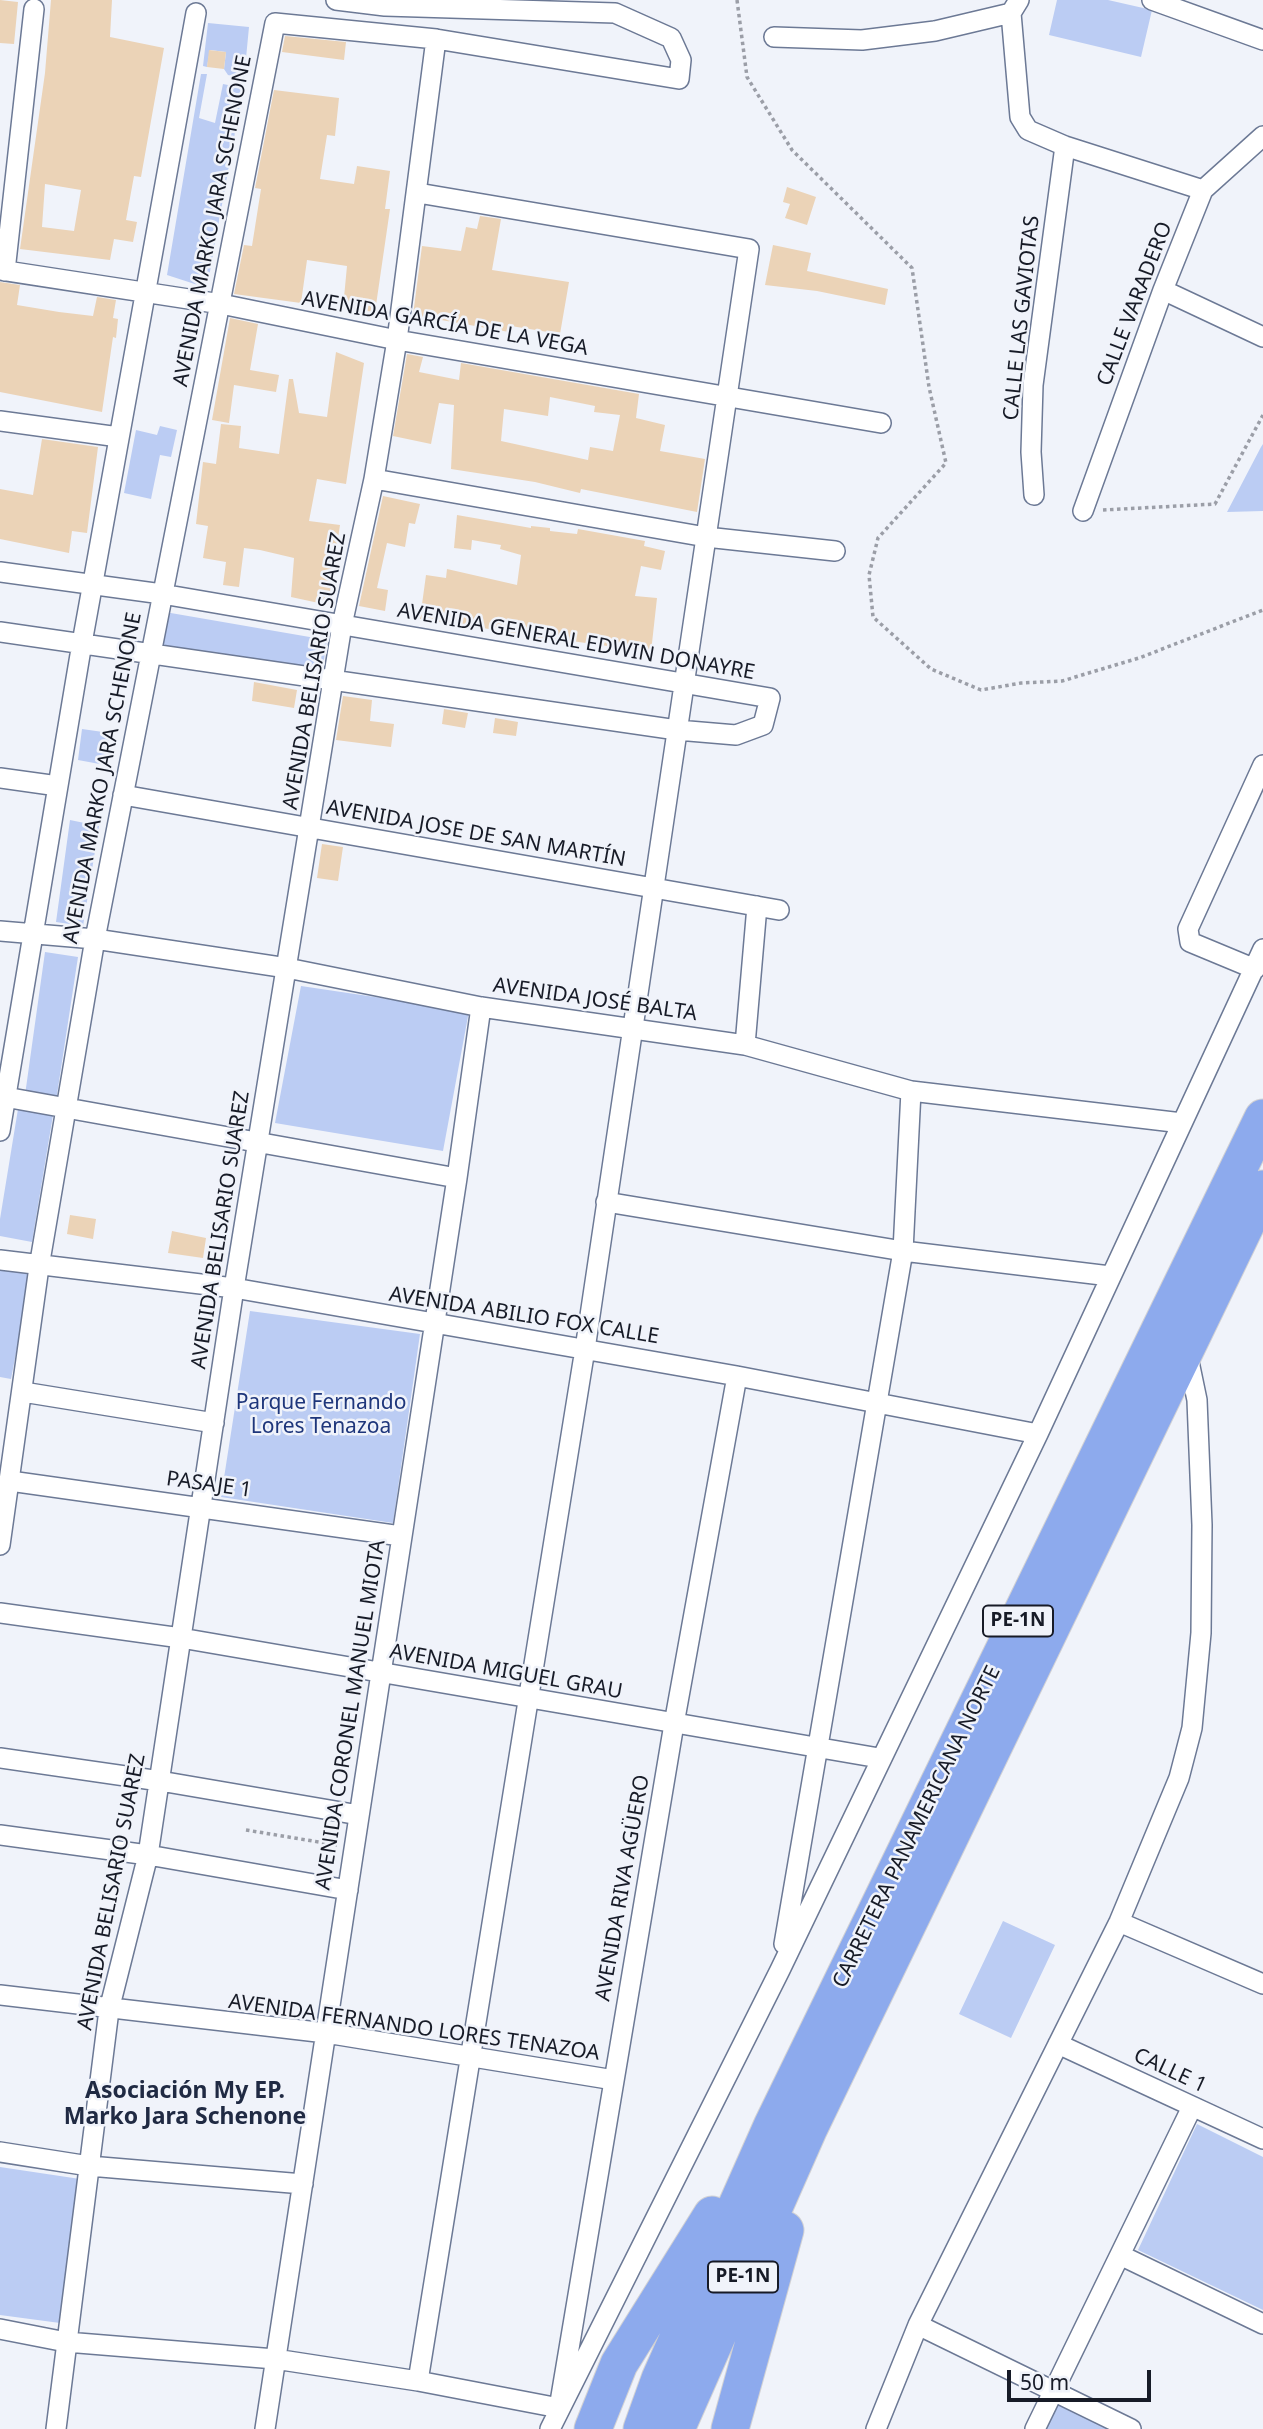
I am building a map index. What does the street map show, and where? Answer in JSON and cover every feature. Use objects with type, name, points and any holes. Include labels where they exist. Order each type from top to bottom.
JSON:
[{"type":"highway","name":"CARRETERA PANAMERICANA NORTE","points":[[666,2425],[773,2124],[1263,1118]]},
{"type":"highway","name":"CARRETERA PANAMERICANA NORTE","points":[[666,2425],[1263,1189]]},
{"type":"highway","points":[[593,2429],[619,2364],[773,2124]]},
{"type":"highway","points":[[730,2429],[805,2164],[808,2130]]},
{"type":"highway","points":[[599,2429],[630,2414],[666,2425]]},
{"type":"street","points":[[336,0],[385,6],[615,13],[671,38],[681,60],[679,79],[436,38]]},
{"type":"street","points":[[1152,0],[1263,40]]},
{"type":"street","points":[[774,37],[862,40],[935,30],[1015,6],[1020,117],[1028,130],[1065,146],[1203,190]]},
{"type":"street","points":[[3,270],[34,9]]},
{"type":"street","name":"AVENIDA MARKO JARA SCHENONE","points":[[0,1131],[3,1096],[82,643],[196,13]]},
{"type":"street","name":"AVENIDA MARKO JARA SCHENONE","points":[[0,1545],[39,1267],[95,939],[149,653],[221,304],[275,23],[436,38]]},
{"type":"street","name":"AVENIDA BELISARIO SUAREZ","points":[[56,2429],[109,2010],[148,1855],[234,1288],[342,625],[374,479],[397,340],[436,38]]},
{"type":"street","name":"CALLE VARADERO","points":[[1083,511],[1163,290],[1203,190],[1263,136]]},
{"type":"street","name":"CALLE LAS GAVIOTAS","points":[[1034,495],[1031,452],[1033,385],[1065,146]]},
{"type":"street","points":[[418,193],[749,249],[585,1349],[418,2381]]},
{"type":"street","name":"AVENIDA GARCÍA DE LA VEGA","points":[[3,270],[221,304],[397,340],[881,423]]},
{"type":"street","points":[[1163,290],[1263,337]]},
{"type":"street","points":[[0,421],[119,438]]},
{"type":"street","points":[[374,479],[706,537],[835,551]]},
{"type":"street","name":"AVENIDA GENERAL EDWIN DONAYRE","points":[[0,572],[162,594],[770,698],[763,725],[737,734],[677,730],[333,683],[0,632]]},
{"type":"street","points":[[1255,969],[1190,942],[1188,929],[1263,765]]},
{"type":"street","points":[[0,778],[58,786]]},
{"type":"street","name":"AVENIDA JOSE DE SAN MARTÍN","points":[[123,795],[779,910]]},
{"type":"street","points":[[745,1045],[757,906]]},
{"type":"street","name":"AVENIDA JOSÉ BALTA","points":[[0,931],[95,939],[287,968],[481,1007],[745,1045],[911,1091],[1182,1123]]},
{"type":"street","points":[[550,2429],[780,1970],[879,1758],[1038,1434],[1263,950]]},
{"type":"street","name":"AVENIDA CORONEL MANUEL MIOTA","points":[[265,2429],[481,1007]]},
{"type":"street","points":[[780,1970],[903,1251],[911,1091]]},
{"type":"street","points":[[3,1096],[457,1178]]},
{"type":"street","points":[[606,1202],[903,1251],[1110,1276]]},
{"type":"street","name":"AVENIDA ABILIO FOX CALLE","points":[[0,1261],[234,1288],[433,1325],[737,1376],[1038,1434]]},
{"type":"street","points":[[876,2429],[918,2325],[1119,1922],[1180,1778],[1192,1728],[1200,1633],[1202,1525],[1196,1399],[1186,1348]]},
{"type":"street","name":"AVENIDA RIVA AGÜERO","points":[[559,2408],[674,1724],[737,1376]]},
{"type":"street","points":[[23,1392],[214,1423]]},
{"type":"street","name":"PASAJE 1","points":[[10,1481],[401,1536]]},
{"type":"street","name":"AVENIDA MIGUEL GRAU","points":[[0,1613],[181,1638],[528,1700],[879,1758]]},
{"type":"street","points":[[0,1758],[160,1781],[359,1815]]},
{"type":"street","points":[[0,1835],[148,1855],[348,1890]]},
{"type":"street","points":[[1119,1922],[1263,1984]]},
{"type":"street","name":"AVENIDA FERNANDO LORES TENAZOA","points":[[0,1995],[109,2010],[326,2033],[614,2080]]},
{"type":"street","name":"CALLE 1","points":[[1058,2044],[1263,2139]]},
{"type":"street","points":[[1035,2429],[1192,2106]]},
{"type":"street","points":[[0,2152],[89,2166],[303,2184]]},
{"type":"street","points":[[1120,2255],[1263,2324]]},
{"type":"street","points":[[918,2325],[1131,2429]]},
{"type":"street","points":[[0,2329],[66,2342],[275,2359],[418,2381],[559,2408]]},
{"type":"path","points":[[737,0],[747,76],[792,150],[912,268],[929,387],[946,463],[878,538],[869,575],[873,617],[931,669],[981,690],[1062,681],[1139,658],[1263,610]]},
{"type":"path","points":[[1083,511],[1215,504],[1263,415]]},
{"type":"path","points":[[246,1830],[340,1846]]},
{"type":"green space","points":[[1057,0],[1108,0],[1152,10],[1141,57],[1049,35]]},
{"type":"green space","points":[[208,23],[249,27],[244,79],[228,75],[224,69],[226,52],[210,50],[207,67],[203,66]]},
{"type":"green space","points":[[201,74],[207,74],[199,118],[215,123],[223,84],[243,88],[207,288],[167,275]]},
{"type":"green space","points":[[160,426],[177,430],[171,457],[160,455],[151,499],[124,493],[136,430],[157,435]]},
{"type":"green space","points":[[1263,444],[1263,511],[1227,512],[1261,447]]},
{"type":"green space","points":[[165,612],[327,640],[322,673],[160,645]]},
{"type":"green space","points":[[82,729],[110,733],[105,765],[78,760]]},
{"type":"green space","points":[[70,820],[99,826],[83,926],[56,922]]},
{"type":"green space","points":[[45,952],[78,957],[56,1101],[25,1095]]},
{"type":"green space","points":[[301,986],[469,1011],[443,1151],[275,1123]]},
{"type":"green space","points":[[18,1109],[53,1115],[32,1242],[0,1236],[0,1219]]},
{"type":"green space","points":[[0,1264],[32,1270],[11,1379],[0,1377]]},
{"type":"green space","name":"Parque Fernando Lores Tenazoa","points":[[250,1311],[420,1334],[393,1523],[221,1497]]},
{"type":"green space","points":[[1003,1921],[1055,1945],[1011,2038],[959,2014]]},
{"type":"green space","points":[[1197,2124],[1263,2157],[1263,2310],[1138,2250]]},
{"type":"green space","points":[[0,2167],[80,2179],[60,2323],[0,2315]]},
{"type":"green space","points":[[1057,2402],[1112,2429],[1044,2429]]},
{"type":"building","points":[[0,0],[18,2],[14,44],[0,43]]},
{"type":"building","points":[[51,0],[112,0],[110,37],[164,48],[141,177],[134,176],[126,220],[137,222],[133,242],[114,239],[110,260],[20,249],[45,73]],"holes":[[[45,184],[81,190],[74,231],[42,227]]]},
{"type":"building","points":[[285,36],[346,42],[344,60],[282,52]]},
{"type":"building","points":[[209,50],[226,52],[224,69],[207,67]]},
{"type":"building","points":[[274,90],[339,98],[335,136],[327,135],[320,179],[354,184],[357,166],[390,171],[385,209],[390,209],[375,312],[343,308],[347,266],[307,260],[301,303],[234,294],[244,245],[252,246],[261,189],[255,188]]},
{"type":"building","points":[[787,187],[816,197],[807,225],[785,218],[790,204],[783,202]]},
{"type":"building","points":[[480,216],[501,219],[492,270],[569,282],[560,334],[511,326],[509,332],[413,315],[422,246],[461,251],[466,227],[477,229]]},
{"type":"building","points":[[773,245],[811,253],[807,271],[888,289],[885,305],[817,291],[765,285]]},
{"type":"building","points":[[0,282],[20,285],[17,305],[59,312],[93,316],[97,297],[116,300],[113,318],[118,319],[116,338],[113,337],[102,412],[0,392]]},
{"type":"building","points":[[230,318],[258,324],[250,370],[279,375],[276,392],[234,385],[229,423],[212,420]]},
{"type":"building","points":[[336,352],[364,363],[346,484],[317,479],[309,521],[340,525],[328,605],[291,597],[294,558],[260,550],[244,548],[239,587],[223,585],[226,562],[203,558],[208,526],[196,524],[203,462],[216,464],[221,424],[241,426],[239,448],[279,454],[289,379],[293,379],[299,413],[327,417]]},
{"type":"building","points":[[407,354],[423,357],[419,372],[459,380],[461,363],[639,394],[636,418],[665,425],[660,451],[705,459],[697,512],[581,489],[580,493],[535,482],[451,469],[454,405],[439,403],[431,444],[393,436]],"holes":[[[550,397],[595,406],[594,412],[620,415],[613,451],[590,447],[588,460],[501,441],[504,409],[548,416]]]},
{"type":"building","points":[[42,439],[98,447],[87,533],[72,531],[69,553],[0,539],[0,489],[33,495]]},
{"type":"building","points":[[383,496],[420,504],[415,524],[409,523],[405,547],[387,543],[377,588],[388,590],[385,611],[359,606]]},
{"type":"building","points":[[457,515],[531,528],[550,528],[550,531],[577,534],[578,529],[645,541],[644,546],[665,551],[661,570],[641,566],[635,596],[657,598],[651,652],[557,639],[557,642],[534,639],[420,619],[426,575],[446,578],[447,569],[517,585],[521,555],[500,549],[501,545],[472,540],[471,550],[454,548]]},
{"type":"building","points":[[254,682],[297,690],[294,708],[252,701]]},
{"type":"building","points":[[343,696],[372,700],[370,721],[394,724],[391,747],[336,740]]},
{"type":"building","points":[[444,709],[468,713],[465,728],[442,724]]},
{"type":"building","points":[[495,718],[518,722],[516,736],[493,733]]},
{"type":"building","points":[[322,844],[343,847],[338,881],[317,878]]},
{"type":"building","points":[[70,1215],[96,1219],[93,1239],[67,1234]]},
{"type":"building","points":[[172,1231],[206,1238],[203,1258],[168,1253]]},
{"type":"district","name":"Asociación My EP. Marko Jara Schenone","points":[[185,2104]]}]
